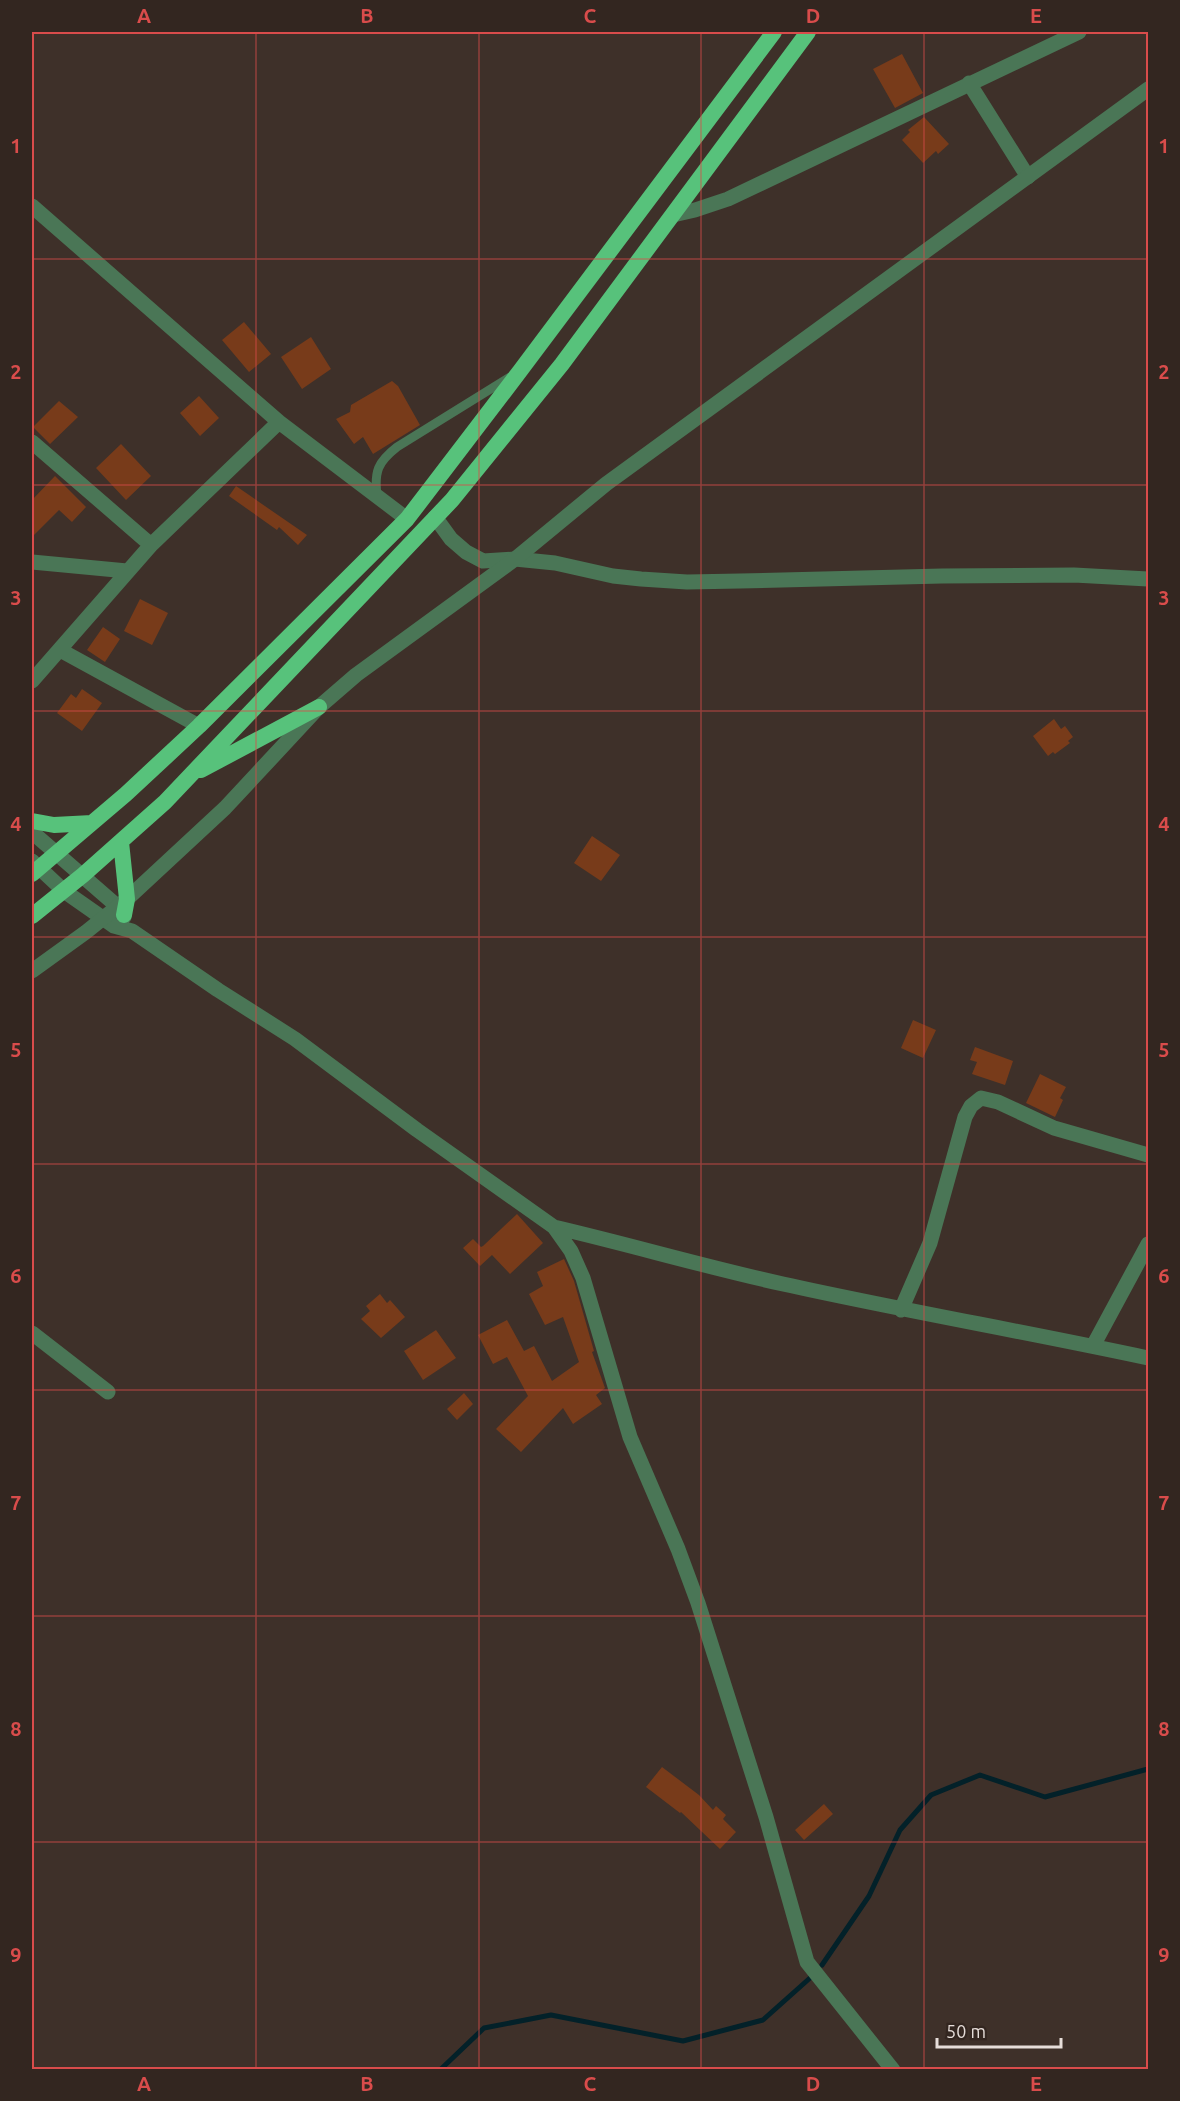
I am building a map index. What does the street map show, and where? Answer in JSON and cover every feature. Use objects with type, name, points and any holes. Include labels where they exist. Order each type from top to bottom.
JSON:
[{"type":"highway","points":[[34,868],[92,823],[200,726],[406,519],[774,32]]},
{"type":"highway","points":[[32,916],[83,875],[165,802],[452,500],[562,364],[808,32]]},
{"type":"highway","points":[[187,778],[319,707]]},
{"type":"highway","points":[[32,821],[54,825],[92,823]]},
{"type":"highway","points":[[121,842],[123,907]]},
{"type":"street","points":[[673,215],[728,199],[1079,32]]},
{"type":"street","points":[[969,83],[1028,177]]},
{"type":"street","points":[[32,971],[104,917],[123,907],[225,808],[319,707],[386,652],[515,559],[606,484],[1149,89]]},
{"type":"street","points":[[32,206],[279,422],[406,519]]},
{"type":"street","points":[[32,681],[151,545],[279,422]]},
{"type":"street","points":[[32,442],[151,545]]},
{"type":"street","points":[[435,517],[452,538],[476,559],[490,561],[515,559],[555,563],[613,576],[687,582],[1074,575],[1149,579]]},
{"type":"street","points":[[32,562],[127,571]]},
{"type":"street","points":[[60,650],[200,726]]},
{"type":"street","points":[[32,832],[123,907],[132,931]]},
{"type":"street","points":[[34,868],[114,926],[132,931],[295,1039],[417,1130],[554,1227],[575,1258],[583,1278],[630,1437],[678,1549],[698,1603],[762,1806],[807,1962],[893,2070]]},
{"type":"street","points":[[901,1310],[930,1244],[965,1116],[971,1106],[981,1098],[998,1102],[1054,1128],[1149,1155]]},
{"type":"street","points":[[554,1227],[780,1283],[901,1310],[1008,1328],[1149,1358]]},
{"type":"street","points":[[1093,1346],[1149,1244]]},
{"type":"street","points":[[32,1334],[108,1392]]},
{"type":"lane","points":[[377,496],[375,480],[384,457],[520,371]]},
{"type":"building","points":[[902,54],[923,93],[895,108],[873,69]]},
{"type":"building","points":[[924,117],[949,144],[938,154],[936,151],[923,163],[902,140],[910,132],[908,130]]},
{"type":"building","points":[[244,322],[271,354],[249,372],[222,340]]},
{"type":"building","points":[[311,337],[331,369],[302,389],[281,357]]},
{"type":"building","points":[[392,381],[398,386],[420,425],[373,454],[363,437],[354,444],[336,419],[350,412],[351,405]]},
{"type":"building","points":[[199,396],[219,418],[200,436],[180,413]]},
{"type":"building","points":[[59,401],[78,417],[50,444],[33,427]]},
{"type":"building","points":[[121,444],[151,476],[126,500],[96,468]]},
{"type":"building","points":[[55,476],[86,507],[72,522],[59,510],[32,537],[32,500]]},
{"type":"building","points":[[236,486],[307,535],[298,545],[279,527],[277,530],[229,496]]},
{"type":"building","points":[[140,599],[168,613],[152,645],[124,631]]},
{"type":"building","points":[[103,627],[120,639],[105,662],[87,650]]},
{"type":"building","points":[[82,689],[102,703],[82,731],[57,713],[71,694],[76,698]]},
{"type":"building","points":[[1054,719],[1061,729],[1065,726],[1073,737],[1068,741],[1070,743],[1055,754],[1053,752],[1048,756],[1033,736]]},
{"type":"building","points":[[592,836],[620,855],[601,881],[574,863]]},
{"type":"building","points":[[913,1020],[936,1030],[923,1058],[901,1048]]},
{"type":"building","points":[[975,1047],[1013,1061],[1005,1085],[972,1074],[977,1062],[970,1060]]},
{"type":"building","points":[[1040,1074],[1066,1087],[1060,1098],[1063,1100],[1055,1117],[1026,1103]]},
{"type":"building","points":[[517,1214],[543,1243],[510,1274],[492,1255],[480,1266],[463,1248],[473,1239],[481,1247],[483,1246]]},
{"type":"building","points":[[564,1259],[574,1281],[594,1351],[592,1352],[605,1388],[596,1395],[602,1404],[573,1424],[563,1408],[521,1452],[496,1429],[528,1396],[507,1357],[493,1364],[478,1335],[507,1320],[524,1351],[534,1346],[552,1381],[579,1362],[563,1317],[545,1325],[529,1294],[543,1286],[537,1272]]},
{"type":"building","points":[[380,1294],[387,1303],[390,1300],[405,1317],[381,1338],[361,1319],[370,1311],[366,1306]]},
{"type":"building","points":[[436,1330],[456,1358],[423,1380],[404,1351]]},
{"type":"building","points":[[464,1393],[473,1404],[457,1420],[447,1409]]},
{"type":"building","points":[[662,1767],[699,1795],[713,1810],[716,1806],[726,1815],[723,1819],[736,1832],[720,1849],[681,1812],[646,1787]]},
{"type":"building","points":[[824,1804],[833,1814],[804,1840],[795,1830]]},
{"type":"waterway","points":[[822,1965],[869,1896],[900,1830],[931,1795],[980,1775],[1045,1797],[1148,1769]]},
{"type":"waterway","points":[[440,2070],[484,2028],[551,2015],[683,2041],[763,2020],[810,1978]]}]
